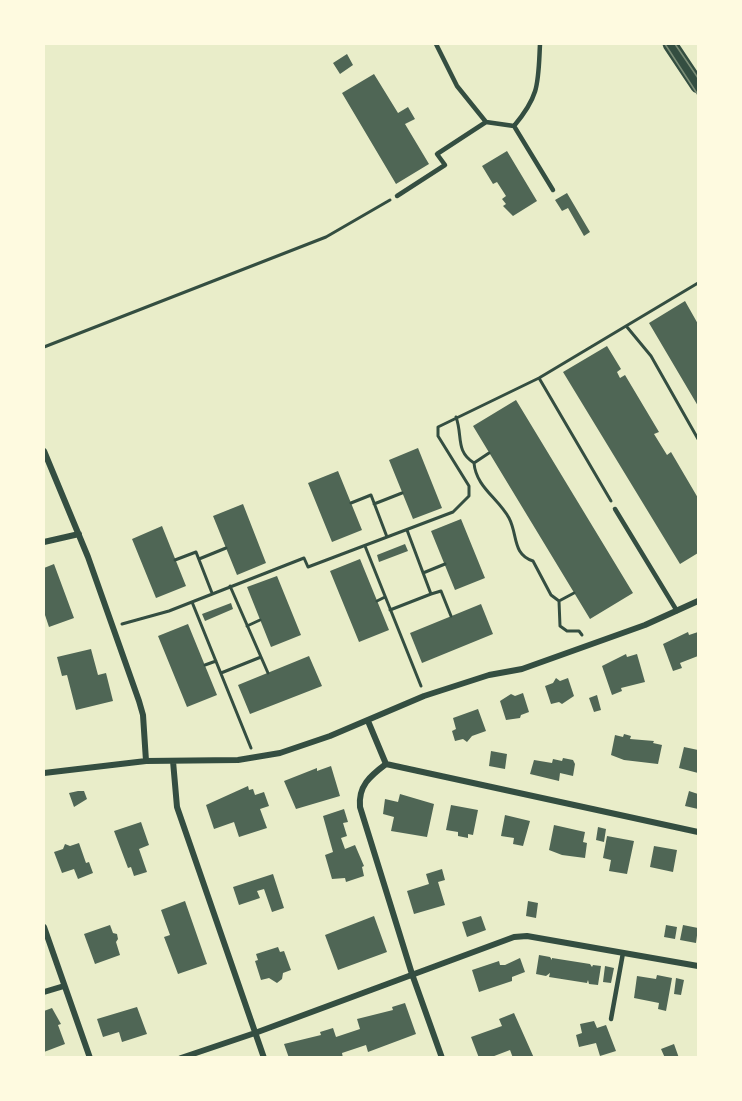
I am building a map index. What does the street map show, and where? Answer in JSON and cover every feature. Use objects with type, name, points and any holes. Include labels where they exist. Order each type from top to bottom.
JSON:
[{"type":"main road","points":[[670,44],[699,86]]},
{"type":"street","points":[[44,451],[79,534],[143,715],[146,761]]},
{"type":"street","points":[[44,542],[79,534]]},
{"type":"street","points":[[44,773],[100,764],[255,758],[302,746],[368,721],[424,696],[489,675],[522,669],[645,625],[699,601]]},
{"type":"street","points":[[368,721],[386,764]]},
{"type":"street","points":[[173,761],[177,807],[264,1058]]},
{"type":"street","points":[[386,764],[699,832]]},
{"type":"street","points":[[386,764],[365,782],[360,795],[360,807],[412,974],[442,1058]]},
{"type":"street","points":[[44,927],[90,1058]]},
{"type":"street","points":[[181,1058],[520,936],[699,966]]},
{"type":"street","points":[[44,992],[64,986]]},
{"type":"lane","points":[[436,44],[457,86],[486,122]]},
{"type":"lane","points":[[513,126],[533,102],[538,84],[540,44]]},
{"type":"lane","points":[[397,196],[445,165],[438,153],[486,122],[513,126],[553,190]]},
{"type":"lane","points":[[615,509],[677,610]]},
{"type":"lane","points":[[611,1019],[623,953]]},
{"type":"path","points":[[44,347],[326,237],[397,196]]},
{"type":"path","points":[[113,626],[170,611],[304,558],[308,567],[453,512],[469,496],[470,486],[438,435],[438,427],[539,378],[699,283]]},
{"type":"path","points":[[627,327],[651,356],[699,439]]},
{"type":"path","points":[[539,378],[615,509]]},
{"type":"path","points":[[456,417],[460,429],[459,448],[465,457],[474,463],[479,483],[500,504],[510,521],[516,547],[525,558],[533,561],[551,596],[559,601]]},
{"type":"path","points":[[474,463],[489,453]]},
{"type":"path","points":[[374,504],[402,493]]},
{"type":"path","points":[[351,503],[371,495],[387,537]]},
{"type":"path","points":[[407,530],[431,594]]},
{"type":"path","points":[[365,546],[424,696]]},
{"type":"path","points":[[199,559],[226,548]]},
{"type":"path","points":[[175,560],[196,552],[212,593]]},
{"type":"path","points":[[423,573],[444,564]]},
{"type":"path","points":[[230,586],[268,673]]},
{"type":"path","points":[[390,610],[441,591],[451,616]]},
{"type":"path","points":[[559,601],[574,593]]},
{"type":"path","points":[[377,601],[385,597]]},
{"type":"path","points":[[559,601],[560,626],[567,631],[579,631],[586,646]]},
{"type":"path","points":[[192,602],[255,758]]},
{"type":"path","points":[[247,626],[261,620]]},
{"type":"path","points":[[220,673],[261,657]]},
{"type":"path","points":[[205,665],[216,661]]},
{"type":"building","points":[[347,54],[353,65],[340,74],[333,63]]},
{"type":"building","points":[[374,74],[398,113],[408,107],[415,119],[405,124],[429,164],[396,184],[342,93]]},
{"type":"building","points":[[507,151],[537,201],[513,216],[503,206],[506,204],[502,199],[506,196],[497,182],[493,184],[482,166]]},
{"type":"building","points":[[567,193],[590,232],[584,236],[568,208],[562,211],[555,200]]},
{"type":"building","points":[[685,301],[698,324],[698,406],[649,323]]},
{"type":"building","points":[[607,346],[621,369],[617,372],[620,378],[625,375],[659,432],[654,434],[667,455],[671,452],[698,498],[698,553],[680,564],[563,372]]},
{"type":"building","points":[[516,400],[633,593],[590,619],[473,426]]},
{"type":"building","points":[[418,448],[442,508],[413,519],[389,460]]},
{"type":"building","points":[[338,471],[362,530],[332,542],[308,483]]},
{"type":"building","points":[[243,504],[266,563],[237,575],[213,516]]},
{"type":"building","points":[[461,519],[485,578],[455,590],[431,531]]},
{"type":"building","points":[[162,526],[186,586],[156,598],[132,539]]},
{"type":"building","points":[[405,544],[408,551],[379,562],[377,555]]},
{"type":"building","points":[[360,559],[389,630],[359,642],[330,571]]},
{"type":"building","points":[[54,564],[74,618],[49,627],[44,612],[44,568]]},
{"type":"building","points":[[277,576],[301,635],[271,647],[247,587]]},
{"type":"building","points":[[231,603],[233,609],[205,621],[202,614]]},
{"type":"building","points":[[481,604],[493,634],[422,663],[410,633]]},
{"type":"building","points":[[188,624],[217,695],[187,707],[158,636]]},
{"type":"building","points":[[688,632],[689,635],[698,632],[698,656],[680,663],[682,668],[673,671],[663,644]]},
{"type":"building","points":[[91,649],[98,675],[106,673],[113,701],[76,710],[67,675],[62,676],[57,657]]},
{"type":"building","points":[[626,654],[627,657],[637,654],[645,682],[621,688],[622,691],[612,695],[602,666]]},
{"type":"building","points":[[309,656],[322,686],[250,714],[238,685]]},
{"type":"building","points":[[556,678],[560,681],[568,678],[574,696],[562,704],[559,702],[551,704],[545,686],[553,683]]},
{"type":"building","points":[[523,693],[529,712],[521,715],[520,718],[506,720],[500,701],[511,694],[515,696]]},
{"type":"building","points":[[597,695],[601,710],[594,712],[589,698]]},
{"type":"building","points":[[478,709],[486,731],[472,736],[467,742],[463,739],[455,741],[452,731],[456,729],[453,718]]},
{"type":"building","points":[[624,734],[631,736],[630,739],[654,741],[653,743],[662,745],[658,764],[624,760],[611,755],[615,735],[623,737]]},
{"type":"building","points":[[684,747],[698,750],[698,773],[679,768]]},
{"type":"building","points":[[491,751],[507,754],[505,769],[489,766]]},
{"type":"building","points":[[563,758],[573,760],[575,764],[573,776],[560,773],[559,781],[530,774],[534,760],[552,763],[553,759],[562,761]]},
{"type":"building","points":[[331,766],[340,796],[296,809],[284,781],[317,768],[317,771]]},
{"type":"building","points":[[248,786],[249,790],[253,789],[255,795],[264,792],[269,806],[260,809],[267,828],[239,837],[234,822],[214,829],[206,805]]},
{"type":"building","points":[[84,791],[87,799],[74,807],[69,793]]},
{"type":"building","points":[[689,791],[698,794],[698,809],[685,806]]},
{"type":"building","points":[[400,794],[434,804],[427,837],[391,831],[394,817],[383,814],[385,799],[398,802]]},
{"type":"building","points":[[451,805],[478,810],[473,835],[468,834],[468,838],[458,836],[458,832],[446,830]]},
{"type":"building","points":[[344,809],[348,822],[343,823],[347,836],[341,838],[345,849],[355,845],[364,866],[362,867],[364,876],[346,882],[345,878],[332,879],[325,855],[333,852],[323,816]]},
{"type":"building","points":[[505,815],[530,821],[523,846],[513,844],[514,838],[501,836]]},
{"type":"building","points":[[141,822],[149,845],[139,849],[147,872],[134,876],[131,867],[128,868],[114,831]]},
{"type":"building","points":[[554,825],[585,832],[583,842],[587,843],[585,858],[562,855],[549,850]]},
{"type":"building","points":[[598,827],[606,829],[604,842],[596,840]]},
{"type":"building","points":[[607,836],[634,841],[627,874],[609,871],[611,860],[603,858]]},
{"type":"building","points":[[79,843],[86,863],[89,862],[93,873],[78,879],[74,869],[62,873],[54,852],[63,849],[65,844],[70,846]]},
{"type":"building","points":[[654,846],[677,850],[673,872],[650,867]]},
{"type":"building","points":[[442,869],[445,880],[438,882],[445,905],[414,914],[407,891],[429,884],[426,874]]},
{"type":"building","points":[[273,874],[284,908],[272,912],[264,889],[257,891],[260,898],[239,905],[233,887]]},
{"type":"building","points":[[185,901],[207,964],[178,974],[164,937],[170,935],[161,910]]},
{"type":"building","points":[[528,901],[538,903],[536,918],[526,916]]},
{"type":"building","points":[[374,916],[387,952],[338,970],[325,935]]},
{"type":"building","points":[[481,916],[486,930],[467,937],[462,922]]},
{"type":"building","points":[[110,925],[113,933],[117,934],[116,942],[120,955],[95,964],[84,934]]},
{"type":"building","points":[[666,925],[677,927],[675,939],[664,937]]},
{"type":"building","points":[[683,925],[698,928],[696,943],[680,940]]},
{"type":"building","points":[[278,947],[280,952],[284,951],[291,970],[283,973],[282,979],[277,983],[269,978],[261,980],[255,961],[258,960],[256,954]]},
{"type":"building","points":[[539,955],[550,957],[552,960],[552,958],[590,964],[592,967],[593,965],[601,966],[598,985],[589,984],[588,980],[587,983],[549,977],[550,973],[546,976],[536,974]]},
{"type":"building","points":[[520,958],[525,972],[512,977],[512,981],[479,992],[472,970],[499,961],[500,965],[505,965]]},
{"type":"building","points":[[605,966],[614,968],[611,983],[603,982]]},
{"type":"building","points":[[657,975],[672,978],[666,1011],[658,1009],[659,1003],[634,998],[637,976],[656,979]]},
{"type":"building","points":[[676,978],[684,980],[681,995],[674,994]]},
{"type":"building","points":[[405,1003],[416,1034],[368,1052],[366,1045],[342,1053],[343,1058],[289,1058],[284,1044],[321,1035],[320,1032],[333,1028],[336,1037],[360,1029],[357,1019],[393,1010],[392,1007]]},
{"type":"building","points":[[137,1007],[147,1034],[122,1042],[119,1032],[103,1037],[97,1019]]},
{"type":"building","points":[[52,1008],[61,1024],[58,1025],[65,1044],[44,1052],[44,1011]]},
{"type":"building","points":[[514,1013],[534,1058],[513,1058],[510,1050],[489,1058],[479,1058],[471,1037],[502,1026],[499,1019]]},
{"type":"building","points":[[594,1021],[597,1028],[606,1025],[616,1051],[600,1056],[596,1043],[579,1047],[576,1035],[582,1033],[580,1024]]},
{"type":"building","points":[[674,1044],[679,1058],[665,1058],[661,1049]]},
{"type":"tram line","points":[[665,44],[698,95]]},
{"type":"tram line","points":[[675,44],[698,78]]}]
